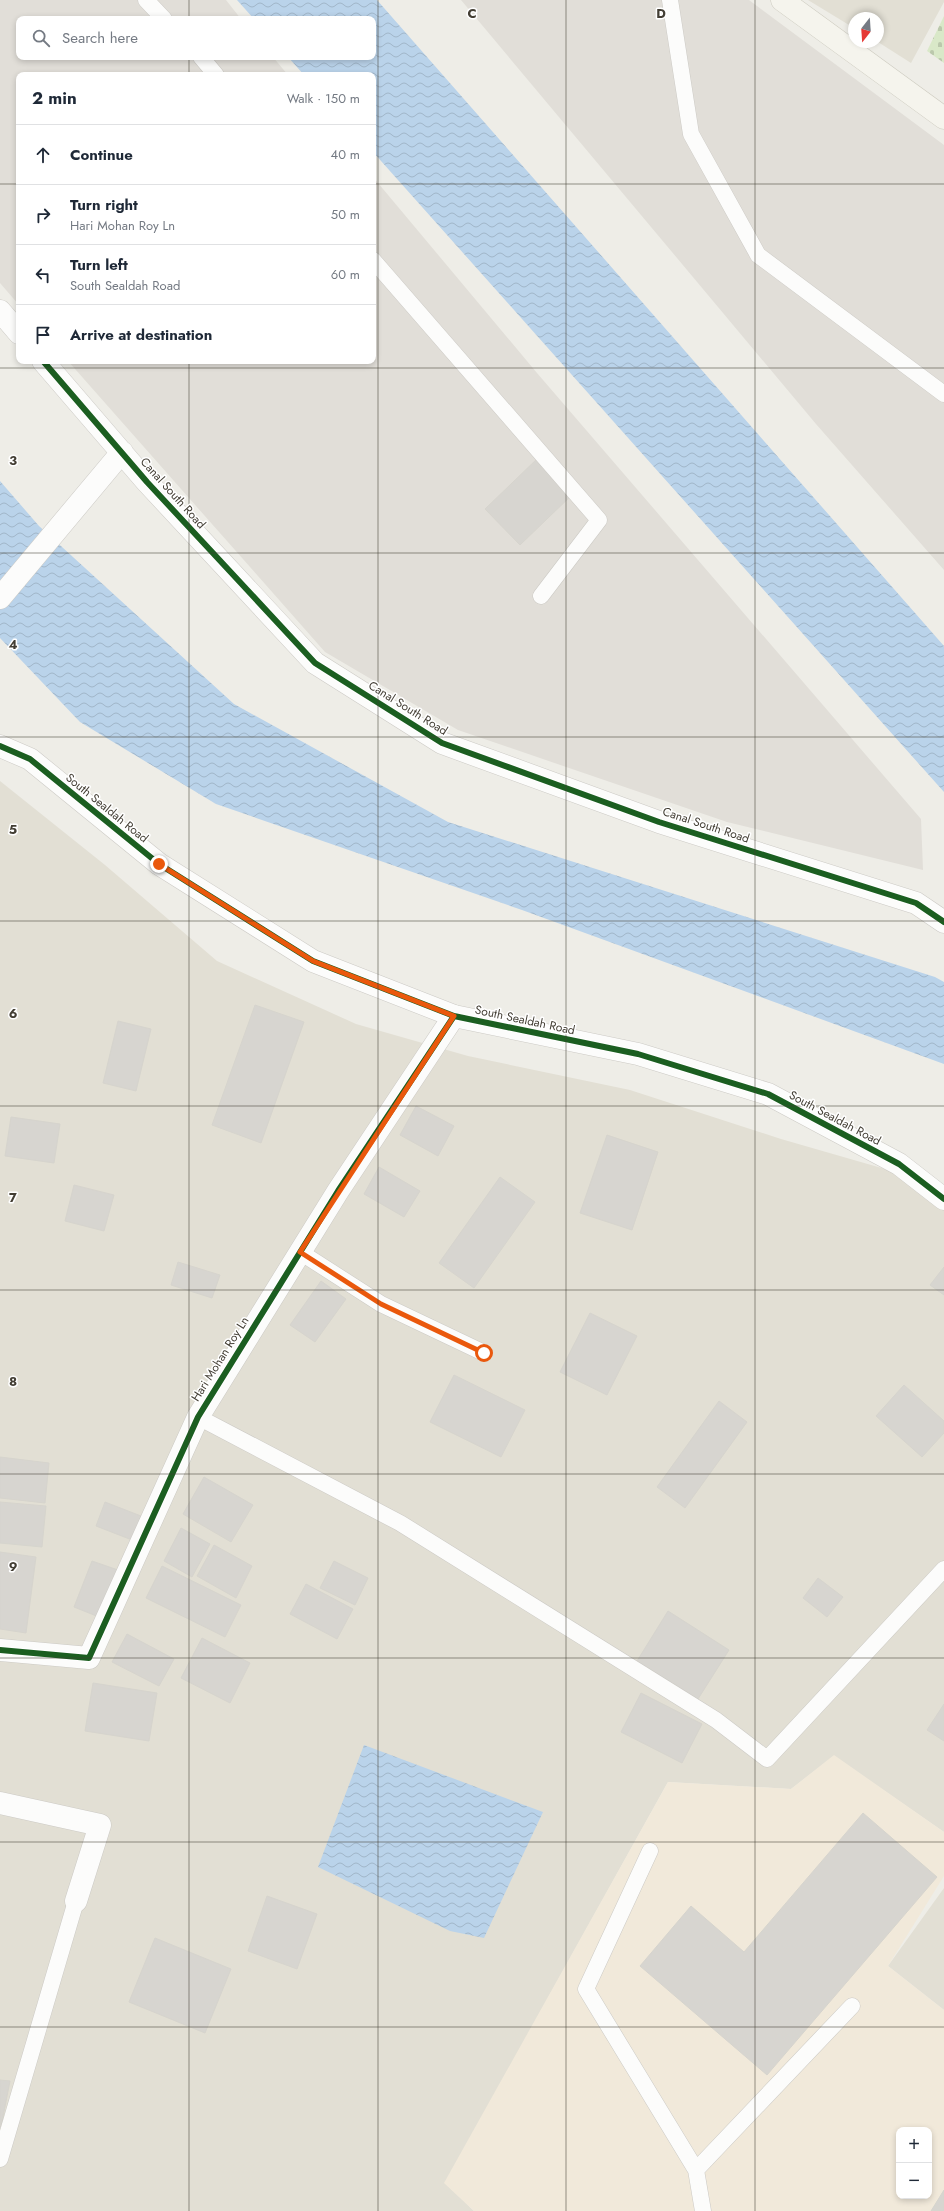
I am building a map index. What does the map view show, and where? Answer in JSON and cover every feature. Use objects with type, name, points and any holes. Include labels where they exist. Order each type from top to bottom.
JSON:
[{"type":"main road","points":[[782,0],[944,118]]},
{"type":"street","points":[[0,312],[16,331]]},
{"type":"street","name":"Canal South Road","points":[[46,364],[122,452],[315,663],[442,743],[659,822],[916,903],[944,922]]},
{"type":"street","points":[[0,598],[23,568],[122,452]]},
{"type":"street","name":"South Sealdah Road","points":[[0,746],[30,759],[159,864],[313,961],[454,1016],[638,1054],[768,1094],[899,1164],[944,1199]]},
{"type":"street","name":"Hari Mohan Roy Ln","points":[[0,1650],[89,1658],[198,1417],[300,1252],[454,1016]]},
{"type":"street","points":[[0,1803],[100,1825],[76,1901]]},
{"type":"lane","points":[[146,0],[161,16]]},
{"type":"lane","points":[[670,0],[691,134],[758,255],[944,394]]},
{"type":"lane","points":[[204,60],[214,72]]},
{"type":"lane","points":[[376,263],[600,520],[541,596]]},
{"type":"lane","points":[[300,1252],[381,1304],[484,1353]]},
{"type":"lane","points":[[198,1417],[400,1523],[716,1720],[767,1759],[944,1570]]},
{"type":"lane","points":[[650,1851],[586,1989],[696,2170],[702,2211]]},
{"type":"lane","points":[[0,2159],[76,1901]]},
{"type":"lane","points":[[696,2170],[852,2006]]},
{"type":"shaded area","points":[[0,0],[226,0],[239,16],[16,16],[16,60],[276,60],[286,72],[16,72],[16,302],[0,283]]},
{"type":"shaded area","points":[[461,0],[749,0],[944,145],[944,570],[816,424]]},
{"type":"shaded area","points":[[808,0],[944,0],[911,63],[884,46],[884,12],[848,12],[848,24]]},
{"type":"shaded area","points":[[376,181],[537,373],[921,819],[923,870],[727,822],[458,730],[325,652],[71,364],[376,364]]},
{"type":"shaded area","points":[[0,781],[105,865],[217,961],[356,1024],[468,1056],[630,1090],[781,1139],[937,1184],[944,1190],[944,1832],[834,1756],[791,1789],[668,1782],[445,2183],[474,2211],[0,2211]]},
{"type":"shaded area","points":[[834,1755],[944,1832],[944,1876],[888,1966],[944,2010],[944,2211],[474,2211],[444,2183],[668,1782],[791,1789]]},
{"type":"shaded area","points":[[944,1888],[944,2010],[888,1966]]},
{"type":"green space","points":[[944,16],[944,63],[927,51]]},
{"type":"water","points":[[237,0],[377,0],[944,646],[944,792],[376,155],[376,72],[301,72],[291,60],[376,60],[376,16],[251,16]]},
{"type":"water","points":[[0,481],[39,526],[234,704],[448,822],[935,977],[944,982],[944,1064],[522,910],[216,804],[80,722],[0,638]]},
{"type":"water","points":[[364,1745],[543,1812],[484,1938],[450,1931],[318,1867]]},
{"type":"building","points":[[539,457],[574,493],[520,545],[485,509]]},
{"type":"building","points":[[255,1005],[304,1022],[261,1143],[212,1125]]},
{"type":"building","points":[[118,1021],[151,1029],[136,1091],[103,1083]]},
{"type":"building","points":[[416,1106],[454,1126],[438,1156],[400,1135]]},
{"type":"building","points":[[11,1117],[60,1124],[54,1163],[5,1156]]},
{"type":"building","points":[[607,1135],[658,1152],[632,1230],[580,1213]]},
{"type":"building","points":[[379,1167],[420,1191],[404,1217],[364,1194]]},
{"type":"building","points":[[500,1177],[535,1202],[474,1288],[439,1263]]},
{"type":"building","points":[[74,1185],[114,1195],[104,1231],[65,1221]]},
{"type":"building","points":[[178,1262],[220,1275],[212,1298],[171,1285]]},
{"type":"building","points":[[944,1267],[944,1295],[930,1285]]},
{"type":"building","points":[[321,1281],[346,1299],[315,1342],[290,1325]]},
{"type":"building","points":[[590,1313],[637,1336],[607,1395],[560,1372]]},
{"type":"building","points":[[454,1375],[525,1410],[501,1457],[430,1422]]},
{"type":"building","points":[[904,1385],[944,1421],[944,1433],[922,1457],[876,1416]]},
{"type":"building","points":[[719,1401],[747,1422],[685,1508],[657,1487]]},
{"type":"building","points":[[0,1457],[49,1463],[45,1503],[0,1498]]},
{"type":"building","points":[[204,1477],[253,1505],[231,1542],[183,1514]]},
{"type":"building","points":[[0,1502],[46,1506],[42,1547],[0,1543]]},
{"type":"building","points":[[105,1502],[141,1516],[132,1540],[96,1526]]},
{"type":"building","points":[[181,1528],[210,1544],[192,1577],[164,1561]]},
{"type":"building","points":[[214,1545],[252,1566],[236,1598],[197,1576]]},
{"type":"building","points":[[0,1552],[36,1557],[26,1633],[0,1629]]},
{"type":"building","points":[[92,1561],[118,1570],[99,1617],[74,1607]]},
{"type":"building","points":[[334,1561],[368,1578],[355,1605],[320,1588]]},
{"type":"building","points":[[162,1566],[241,1605],[225,1637],[146,1598]]},
{"type":"building","points":[[818,1578],[843,1597],[827,1617],[803,1598]]},
{"type":"building","points":[[306,1584],[353,1609],[337,1639],[290,1614]]},
{"type":"building","points":[[668,1611],[729,1650],[698,1699],[637,1661]]},
{"type":"building","points":[[127,1634],[174,1659],[159,1686],[112,1662]]},
{"type":"building","points":[[202,1638],[250,1663],[230,1703],[181,1678]]},
{"type":"building","points":[[93,1683],[157,1693],[149,1741],[85,1731]]},
{"type":"building","points":[[641,1693],[702,1724],[682,1763],[621,1732]]},
{"type":"building","points":[[944,1704],[944,1741],[927,1730]]},
{"type":"building","points":[[863,1813],[937,1877],[767,2075],[640,1966],[691,1906],[744,1952]]},
{"type":"building","points":[[267,1896],[317,1914],[297,1969],[248,1951]]},
{"type":"building","points":[[155,1938],[231,1969],[205,2033],[129,2002]]},
{"type":"building","points":[[0,2080],[10,2081],[1,2127],[0,2126]]},
{"type":"building","points":[[944,2190],[944,2211],[931,2211]]},
{"type":"cycle path","points":[[46,364],[147,482],[315,663],[442,743],[659,822],[916,903],[944,922]]},
{"type":"cycle path","points":[[0,746],[30,759],[159,864],[313,961],[454,1016],[638,1054],[768,1094],[899,1164],[944,1199]]},
{"type":"cycle path","points":[[0,1650],[89,1658],[198,1417],[338,1191],[454,1016]]},
{"type":"route","points":[[159,864],[313,961],[454,1016],[338,1190],[300,1252],[381,1304],[484,1353]]}]
